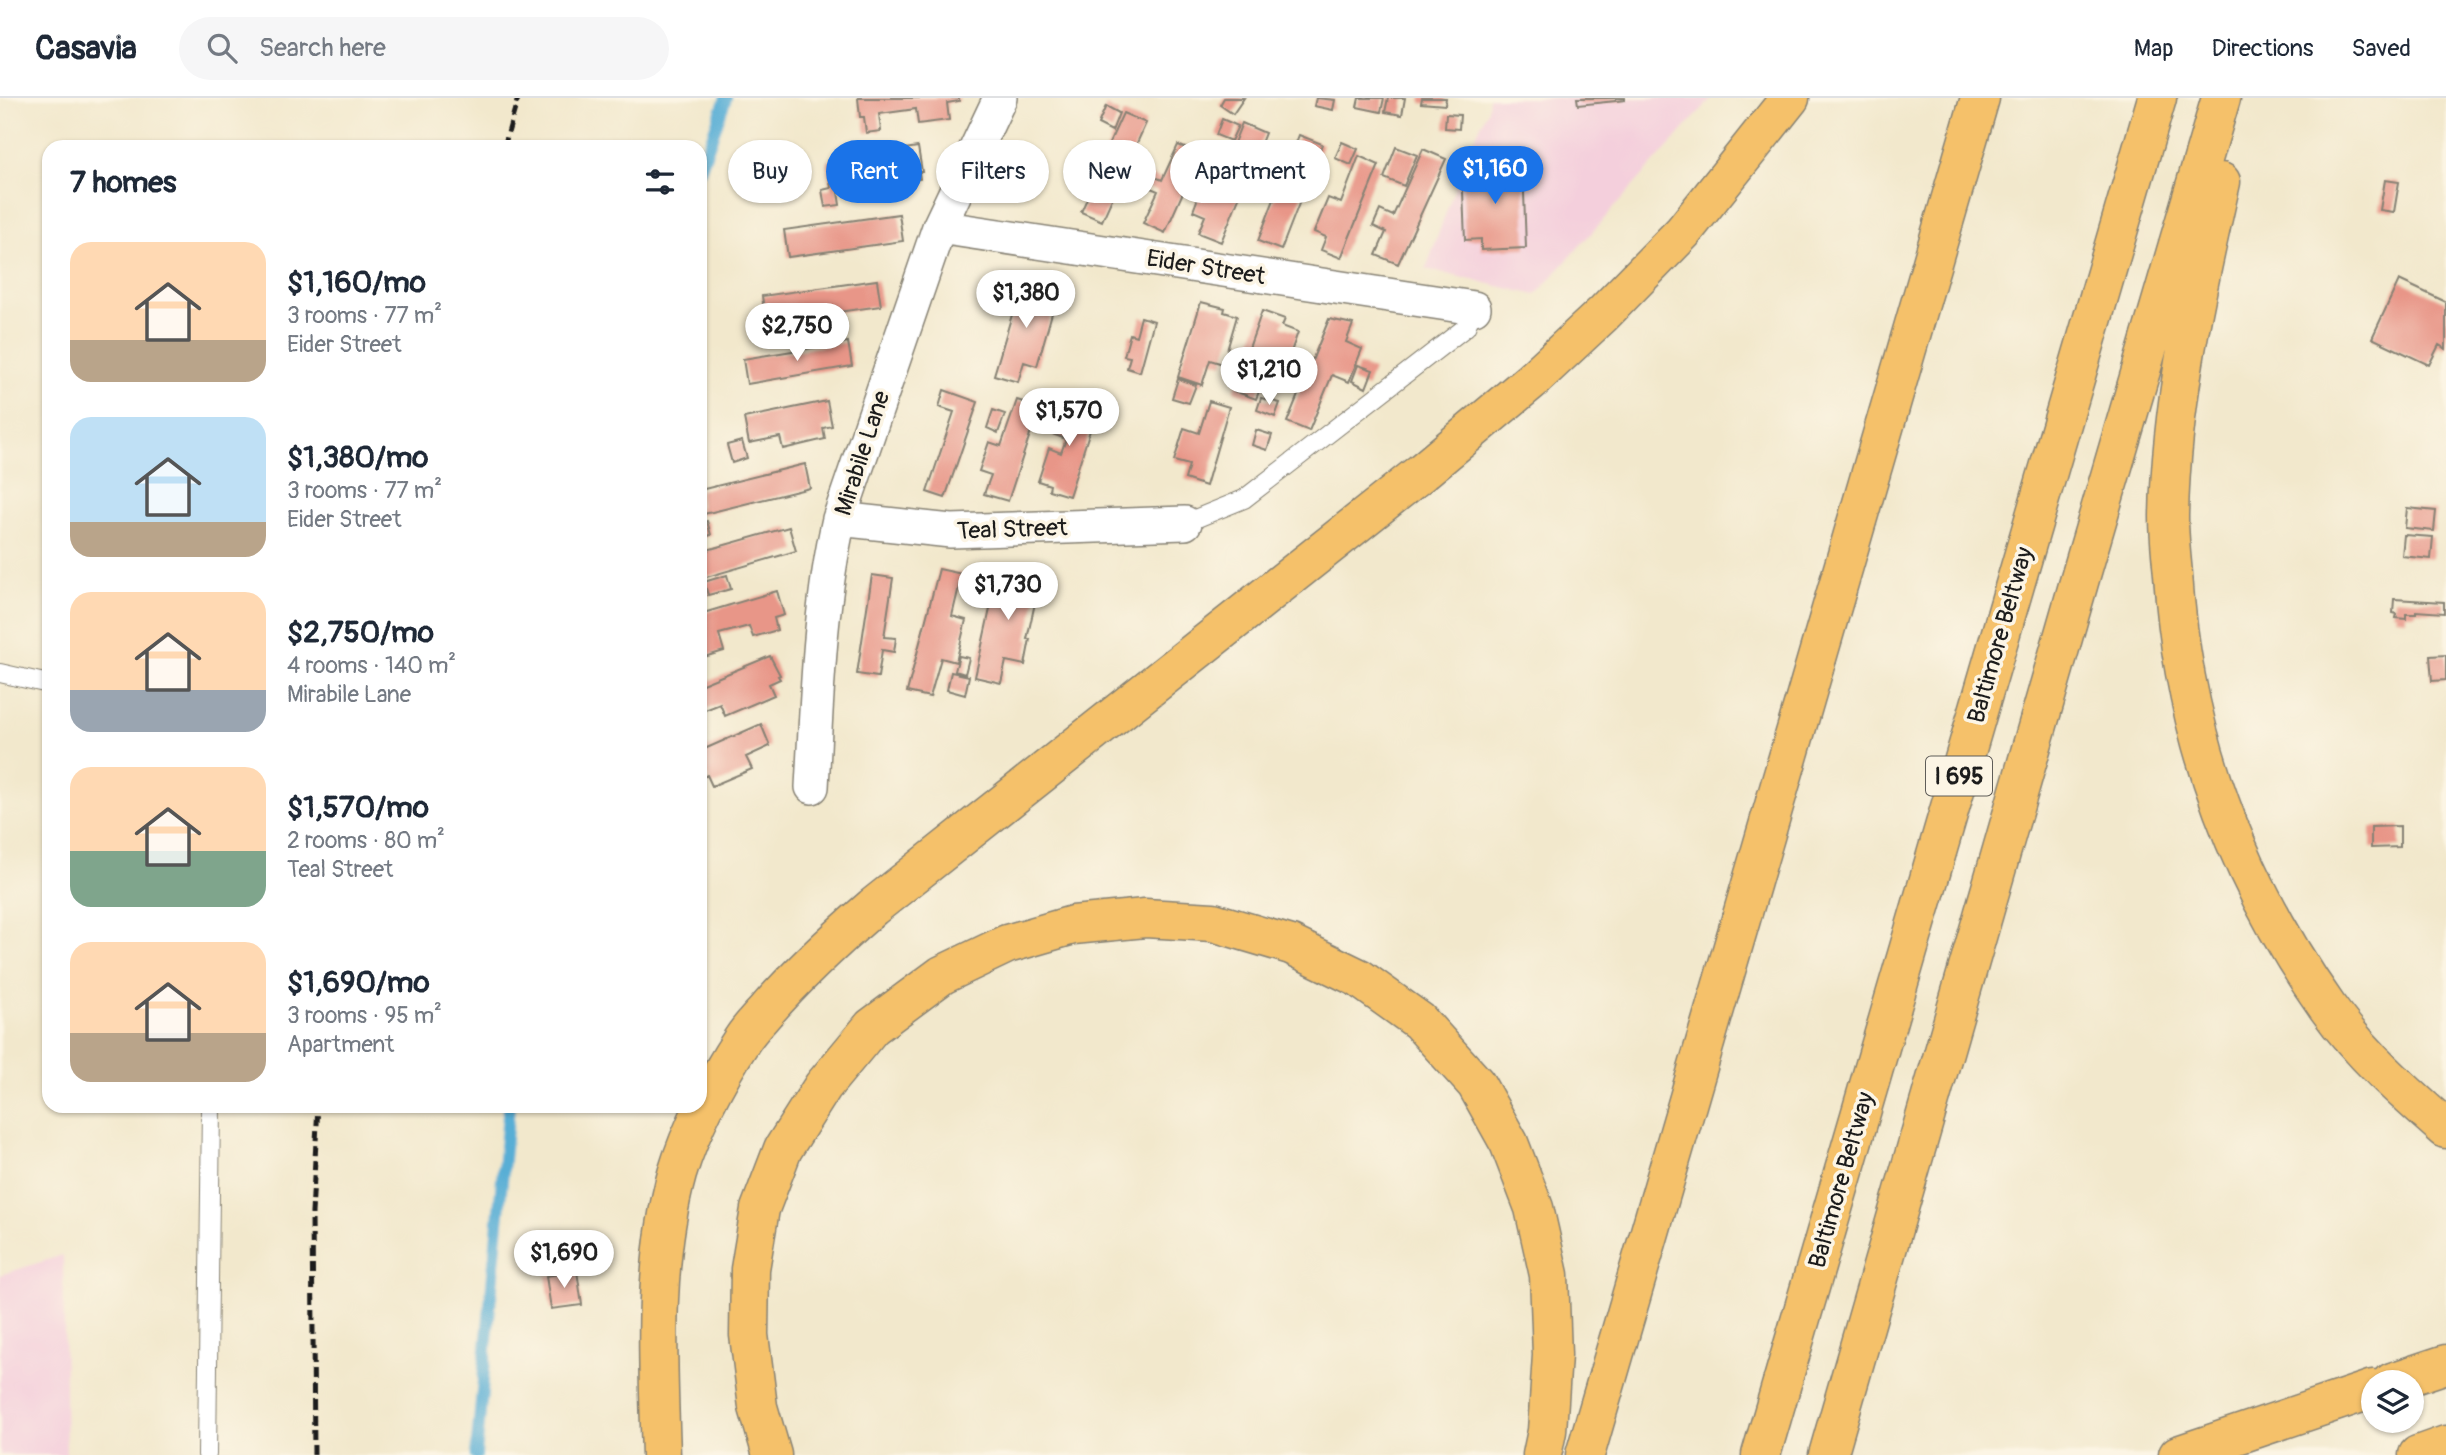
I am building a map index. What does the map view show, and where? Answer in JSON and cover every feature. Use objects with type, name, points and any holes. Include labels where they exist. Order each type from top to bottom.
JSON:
[{"type":"main road","points":[[707,1104],[743,1038],[797,975],[873,907],[1422,472],[1531,381],[1603,314],[1683,232],[1790,98]]},
{"type":"main road","points":[[1585,1455],[1980,98]]},
{"type":"main road","name":"Baltimore Beltway","points":[[1761,1455],[2157,98]]},
{"type":"main road","points":[[1829,1452],[2221,98]]},
{"type":"main road","points":[[2240,98],[2200,274],[2176,407],[2169,518],[2178,637],[2201,748],[2235,844],[2278,931],[2329,1010],[2393,1082],[2446,1129]]},
{"type":"main road","points":[[772,1455],[758,1407],[750,1347],[750,1269],[761,1209],[783,1149],[822,1086],[872,1027],[942,975],[1007,944],[1073,925],[1145,918],[1213,922],[1292,945],[1359,978],[1419,1021],[1476,1084],[1509,1143],[1534,1208],[1549,1275],[1552,1354],[1547,1430],[1542,1455]]},
{"type":"main road","points":[[661,1455],[658,1319],[668,1220],[678,1172],[702,1113]]},
{"type":"main road","points":[[2424,1371],[2446,1364]]},
{"type":"main road","points":[[2178,1455],[2361,1393]]},
{"type":"main road","points":[[2418,1455],[2446,1445]]},
{"type":"street","name":"Mirabile Lane","points":[[812,787],[822,633],[831,557],[839,519],[939,227],[1000,98]]},
{"type":"street","name":"Eider Street","points":[[939,227],[1474,308]]},
{"type":"street","name":"Teal Street","points":[[839,519],[951,531],[1185,523]]},
{"type":"lane","points":[[1185,523],[1244,499],[1466,327],[1474,308]]},
{"type":"lane","points":[[0,673],[42,682]]},
{"type":"lane","points":[[207,1455],[211,1113]]},
{"type":"shaded area","points":[[1489,98],[1712,98],[1536,295],[1426,269],[1462,167],[1488,109]]},
{"type":"shaded area","points":[[63,1255],[66,1455],[0,1455],[0,1275]]},
{"type":"building","points":[[858,98],[959,98],[959,101],[947,103],[949,120],[918,124],[916,109],[879,114],[881,131],[866,133],[864,117],[860,117]]},
{"type":"building","points":[[1224,98],[1244,98],[1233,114],[1220,105]]},
{"type":"building","points":[[1316,98],[1335,100],[1333,110],[1314,106]]},
{"type":"building","points":[[1359,98],[1384,98],[1381,112],[1357,107]]},
{"type":"building","points":[[1388,98],[1405,98],[1402,115],[1385,112]]},
{"type":"building","points":[[1422,98],[1446,98],[1445,105],[1421,103]]},
{"type":"building","points":[[1577,98],[1625,98],[1625,100],[1578,105]]},
{"type":"building","points":[[1106,106],[1119,113],[1112,131],[1098,124]]},
{"type":"building","points":[[1123,113],[1146,123],[1138,140],[1111,140]]},
{"type":"building","points":[[1446,114],[1460,115],[1459,129],[1445,128]]},
{"type":"building","points":[[1222,119],[1238,126],[1231,140],[1216,135]]},
{"type":"building","points":[[1242,123],[1265,133],[1262,140],[1235,140]]},
{"type":"building","points":[[1299,135],[1312,140],[1297,140]]},
{"type":"building","points":[[1342,142],[1358,149],[1351,165],[1335,158]]},
{"type":"building","points":[[1396,147],[1417,155],[1404,186],[1384,178]]},
{"type":"building","points":[[1423,149],[1446,159],[1398,264],[1376,255],[1386,232],[1373,226],[1380,210],[1393,216]]},
{"type":"building","points":[[1359,156],[1379,165],[1341,258],[1321,250],[1326,237],[1314,232],[1326,203],[1330,203],[1330,199],[1341,203]]},
{"type":"building","points":[[1170,162],[1170,203],[1178,203],[1165,233],[1143,223],[1152,203],[1156,203],[1156,177],[1162,180]]},
{"type":"building","points":[[1523,165],[1526,248],[1481,250],[1481,239],[1465,240],[1462,167]]},
{"type":"building","points":[[2385,180],[2399,182],[2394,212],[2380,210]]},
{"type":"building","points":[[826,189],[826,203],[840,205],[825,207],[822,190]]},
{"type":"building","points":[[1085,203],[1110,203],[1102,221],[1081,212]]},
{"type":"building","points":[[1196,203],[1237,203],[1221,242],[1198,233],[1205,216],[1193,211]]},
{"type":"building","points":[[1273,203],[1299,203],[1281,250],[1258,241]]},
{"type":"building","points":[[899,214],[903,241],[788,257],[784,230]]},
{"type":"building","points":[[1023,278],[1048,286],[1045,296],[1056,299],[1037,366],[1024,362],[1018,382],[994,375]]},
{"type":"building","points":[[877,280],[881,306],[766,322],[762,296]]},
{"type":"building","points":[[2399,280],[2446,302],[2446,349],[2439,345],[2429,365],[2372,338]]},
{"type":"building","points":[[1201,302],[1225,308],[1224,312],[1237,316],[1223,364],[1210,360],[1202,385],[1178,377]]},
{"type":"building","points":[[1262,311],[1285,319],[1282,326],[1298,332],[1278,389],[1262,384],[1256,399],[1234,391]]},
{"type":"building","points":[[1141,317],[1154,321],[1140,372],[1127,368],[1130,357],[1124,356],[1130,334],[1136,336]]},
{"type":"building","points":[[1329,319],[1353,324],[1346,342],[1362,349],[1349,382],[1332,375],[1309,431],[1287,422]]},
{"type":"building","points":[[848,342],[852,366],[747,384],[743,359]]},
{"type":"building","points":[[1358,365],[1373,370],[1366,388],[1352,381]]},
{"type":"building","points":[[1178,379],[1196,385],[1189,403],[1172,398]]},
{"type":"building","points":[[944,390],[978,402],[945,498],[927,492],[954,412],[939,407]]},
{"type":"building","points":[[1080,395],[1099,402],[1069,496],[1049,490],[1050,485],[1038,481],[1049,448],[1061,453],[1066,439],[1052,434],[1057,419],[1071,423]]},
{"type":"building","points":[[1261,398],[1280,403],[1275,417],[1257,410]]},
{"type":"building","points":[[1017,400],[1039,407],[1008,501],[984,494],[991,475],[979,471],[989,442],[1001,446]]},
{"type":"building","points":[[827,401],[832,426],[823,428],[825,439],[783,449],[780,437],[749,443],[744,418]]},
{"type":"building","points":[[1209,401],[1229,407],[1206,486],[1185,479],[1189,465],[1174,461],[1184,428],[1199,433]]},
{"type":"building","points":[[993,410],[1005,414],[998,433],[987,428]]},
{"type":"building","points":[[1256,430],[1272,435],[1267,450],[1252,445]]},
{"type":"building","points":[[742,441],[747,458],[732,463],[727,445]]},
{"type":"building","points":[[805,464],[810,488],[707,513],[707,488]]},
{"type":"building","points":[[2407,508],[2436,511],[2434,531],[2405,528]]},
{"type":"building","points":[[789,527],[796,551],[707,577],[707,550]]},
{"type":"building","points":[[2404,535],[2433,537],[2431,559],[2402,556]]},
{"type":"building","points":[[1000,564],[1026,568],[1025,573],[1041,576],[1027,639],[1030,639],[1025,665],[1006,661],[1001,683],[975,677]]},
{"type":"building","points":[[939,569],[962,574],[952,616],[966,620],[956,662],[941,658],[930,697],[907,692]]},
{"type":"building","points":[[727,575],[731,589],[708,595],[707,581]]},
{"type":"building","points":[[872,575],[893,578],[884,637],[896,638],[894,652],[882,650],[878,677],[857,674]]},
{"type":"building","points":[[777,591],[784,615],[774,618],[777,630],[753,637],[749,626],[719,634],[724,651],[707,656],[707,612]]},
{"type":"building","points":[[2394,599],[2444,602],[2444,613],[2416,611],[2416,614],[2406,614],[2406,619],[2396,618],[2397,614],[2393,613]]},
{"type":"building","points":[[2446,655],[2446,680],[2432,681],[2430,656]]},
{"type":"building","points":[[770,656],[780,675],[780,679],[769,684],[774,695],[725,716],[720,704],[707,709],[707,682]]},
{"type":"building","points":[[959,656],[969,658],[965,674],[955,671]]},
{"type":"building","points":[[951,672],[969,676],[965,695],[947,690]]},
{"type":"building","points":[[761,724],[770,746],[746,757],[752,769],[712,786],[707,775],[707,748]]},
{"type":"building","points":[[2400,826],[2400,847],[2371,848],[2371,827]]},
{"type":"building","points":[[577,1271],[582,1305],[551,1309],[546,1276]]},
{"type":"waterway","points":[[707,151],[726,98]]},
{"type":"waterway","points":[[476,1455],[508,1113]]},
{"type":"railway","points":[[506,140],[518,98]]},
{"type":"railway","points":[[314,1455],[312,1213],[318,1113]]}]
